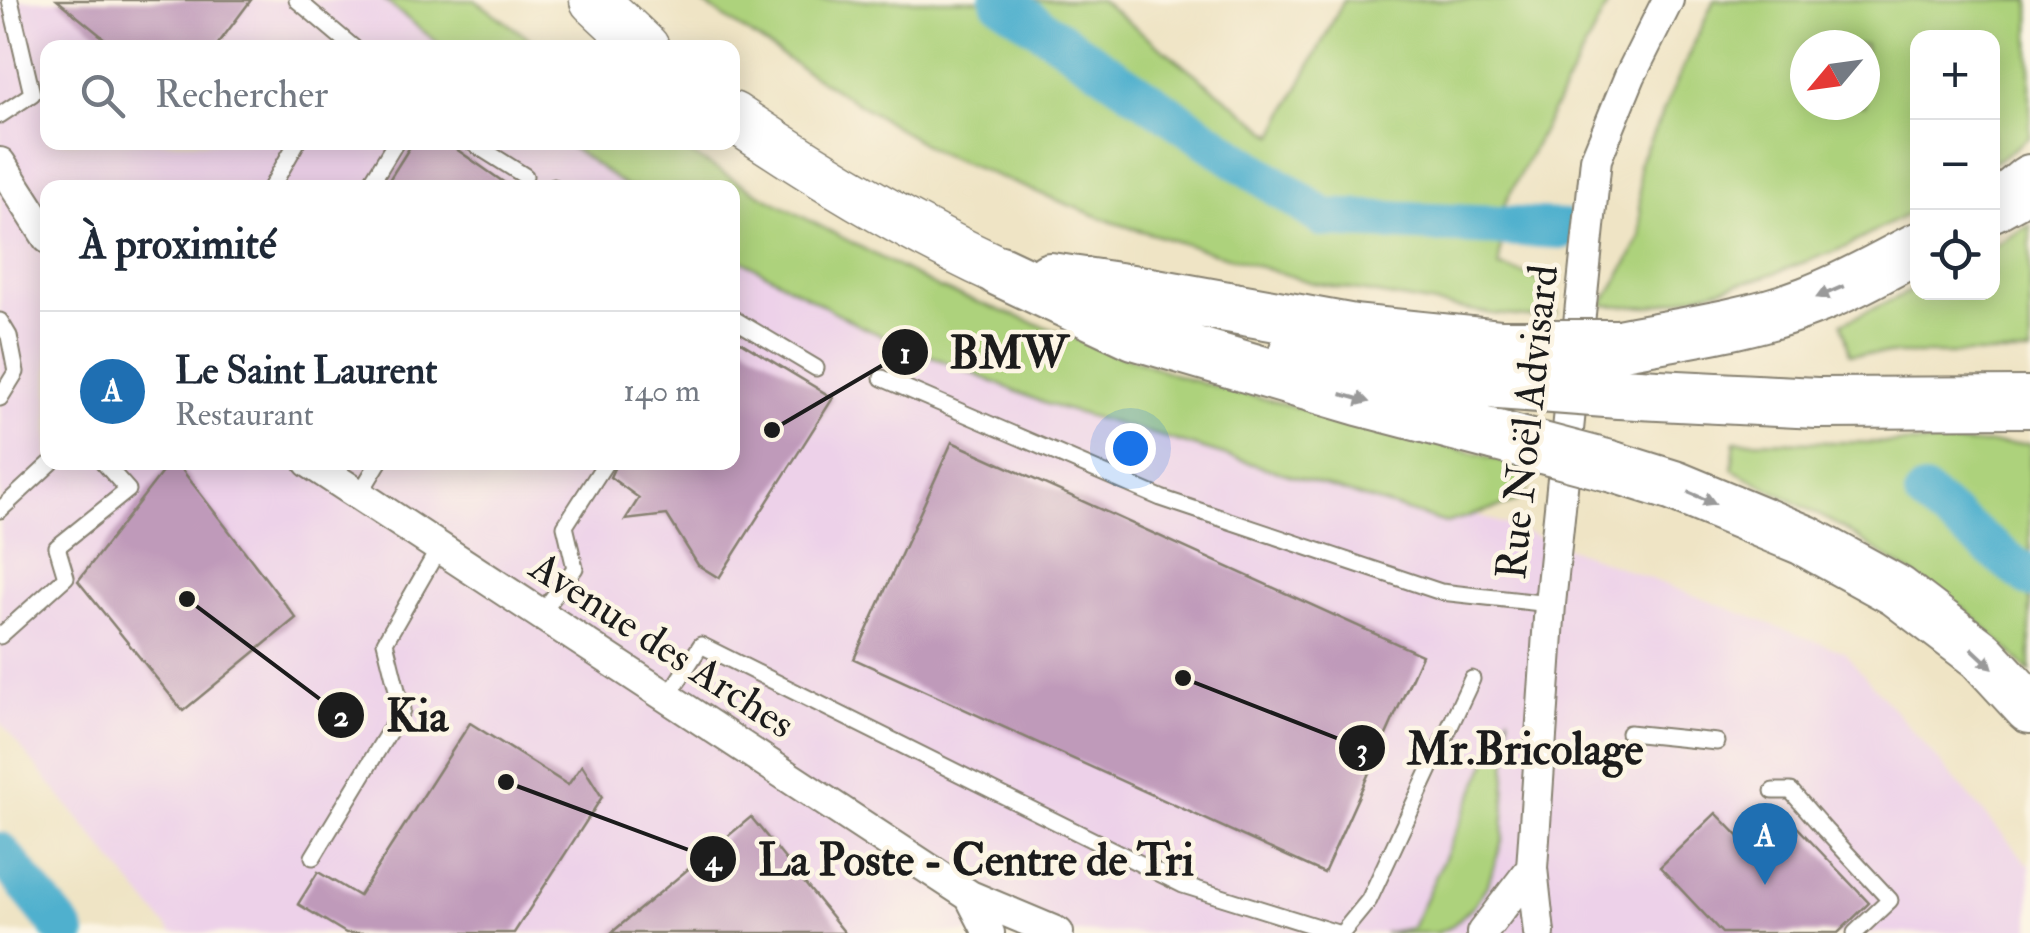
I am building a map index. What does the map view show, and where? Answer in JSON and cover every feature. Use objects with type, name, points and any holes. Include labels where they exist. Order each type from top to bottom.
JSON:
[{"type":"highway","points":[[2000,202],[2030,180]]},
{"type":"highway","points":[[1000,271],[1138,313],[1354,363],[1500,365],[1745,320],[1804,303],[1910,252]]},
{"type":"highway","points":[[1000,271],[1134,334],[1360,400],[1610,466],[1674,486],[1804,540],[1897,591],[1981,655],[2030,708]]},
{"type":"highway","points":[[1500,365],[1619,394],[1817,403],[2030,402]]},
{"type":"main road","points":[[594,0],[636,40]]},
{"type":"main road","points":[[740,121],[938,243],[1000,271]]},
{"type":"street","name":"Rue Noël Advisard","points":[[1539,933],[1532,868],[1550,604],[1596,159],[1630,76],[1668,0]]},
{"type":"street","points":[[0,163],[40,226]]},
{"type":"street","name":"Avenue des Arches","points":[[321,470],[970,896],[1058,933]]},
{"type":"street","points":[[1482,933],[1532,868]]},
{"type":"street","name":"Avenue des Arches","points":[[970,896],[989,933]]},
{"type":"lane","points":[[0,115],[32,94],[10,0]]},
{"type":"lane","points":[[298,0],[345,40]]},
{"type":"lane","points":[[275,180],[292,150]]},
{"type":"lane","points":[[373,180],[391,150]]},
{"type":"lane","points":[[484,150],[525,176]]},
{"type":"lane","points":[[0,321],[9,336],[16,372],[0,398]]},
{"type":"lane","points":[[740,323],[816,368]]},
{"type":"lane","points":[[882,378],[1161,498],[1441,592],[1550,604]]},
{"type":"lane","points":[[0,510],[43,470]]},
{"type":"lane","points":[[0,636],[66,578],[57,547],[128,490],[110,470]]},
{"type":"lane","points":[[359,495],[374,470]]},
{"type":"lane","points":[[540,614],[575,568],[566,526],[601,470]]},
{"type":"lane","points":[[312,856],[402,710],[385,642],[439,548]]},
{"type":"lane","points":[[667,698],[701,645],[1183,885],[1340,933],[1368,900],[1472,679]]},
{"type":"lane","points":[[1629,733],[1718,742]]},
{"type":"lane","points":[[1772,791],[1791,791],[1890,900],[1855,933]]},
{"type":"shaded area","points":[[0,0],[421,0],[483,40],[40,40],[40,150],[651,150],[698,180],[40,180],[40,470],[740,470],[740,206],[1179,420],[1507,525],[1844,652],[2030,866],[2030,933],[172,933],[0,722]]},
{"type":"green space","points":[[384,0],[475,0],[531,40],[434,40]]},
{"type":"green space","points":[[698,0],[1100,0],[1274,135],[1344,0],[1610,0],[1504,205],[1499,267],[1537,280],[1557,314],[1493,314],[1313,283],[1112,222],[936,152]]},
{"type":"green space","points":[[1714,0],[2030,0],[2030,137],[2000,158],[2000,30],[1910,30],[1910,213],[1846,247],[1761,278],[1649,307],[1602,305],[1641,237],[1639,164]]},
{"type":"green space","points":[[575,150],[684,150],[735,180],[617,180]]},
{"type":"green space","points":[[740,183],[939,288],[1187,379],[1541,470],[1516,502],[1446,523],[1046,404],[862,327],[740,259]]},
{"type":"green space","points":[[2030,225],[2030,354],[1850,354],[1842,323],[1910,291],[1910,300],[2000,300],[2000,243]]},
{"type":"green space","points":[[1735,441],[2030,444],[2030,672],[1968,612],[1843,528],[1732,469]]},
{"type":"green space","points":[[1509,715],[1503,839],[1488,884],[1474,905],[1451,927],[1437,933],[1384,933],[1412,928]]},
{"type":"building","points":[[57,0],[251,0],[221,40],[106,40]]},
{"type":"building","points":[[408,150],[457,150],[501,180],[389,180]]},
{"type":"building","points":[[740,342],[833,398],[719,578],[698,565],[667,515],[625,520],[639,498],[610,477],[613,470],[740,470]]},
{"type":"building","points":[[952,442],[1422,655],[1324,873],[854,659]]},
{"type":"building","points":[[164,470],[182,470],[296,618],[183,711],[78,581]]},
{"type":"building","points":[[470,723],[568,785],[582,765],[602,797],[514,933],[346,933],[298,904],[318,872],[359,896]]},
{"type":"building","points":[[1783,812],[1869,903],[1838,933],[1722,933],[1660,867],[1716,813],[1748,846]]},
{"type":"building","points":[[751,817],[845,933],[611,933]]},
{"type":"waterway","points":[[1000,0],[1324,218],[1562,229]]},
{"type":"waterway","points":[[1924,495],[2030,578]]},
{"type":"waterway","points":[[0,852],[66,933]]},
{"type":"place","name":"BMW","points":[[772,430]]},
{"type":"place","name":"Kia","points":[[187,599]]},
{"type":"place","name":"Mr.Bricolage","points":[[1183,678]]},
{"type":"place","name":"La Poste - Centre de Tri","points":[[506,782]]},
{"type":"place","name":"Le Saint Laurent","points":[[1765,885]]}]
